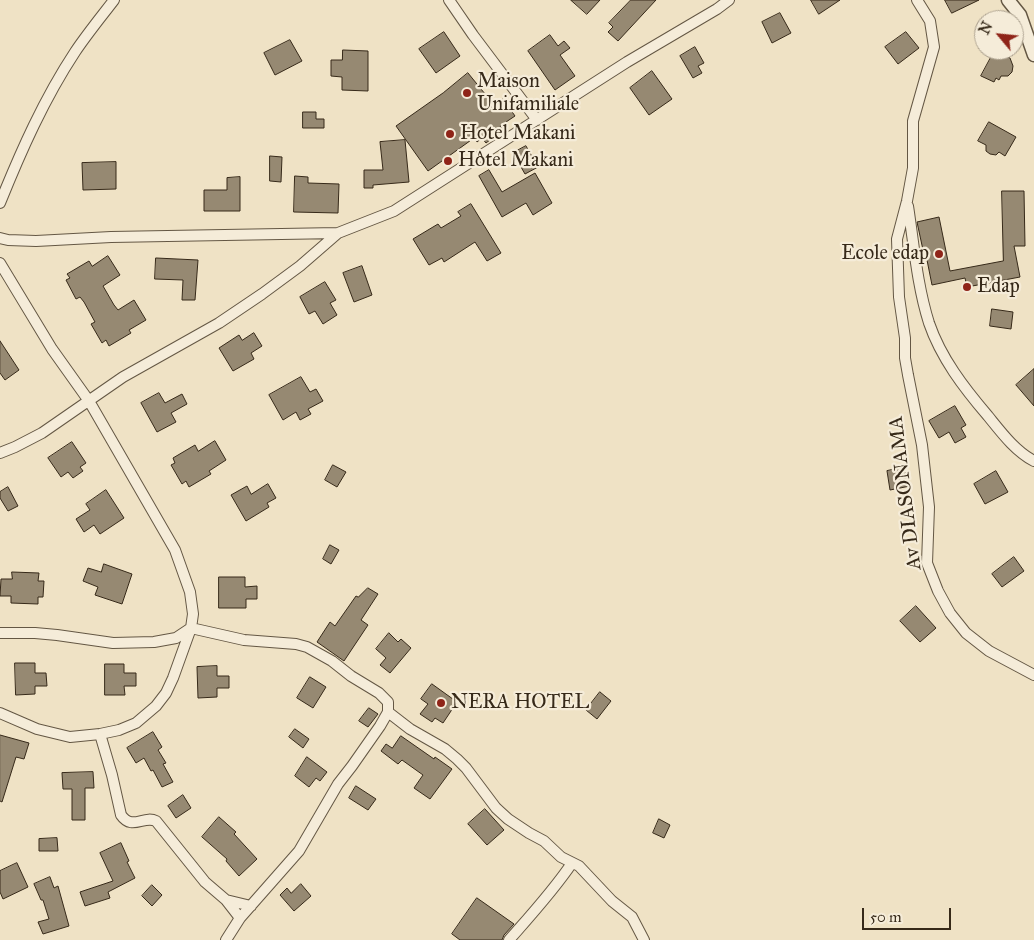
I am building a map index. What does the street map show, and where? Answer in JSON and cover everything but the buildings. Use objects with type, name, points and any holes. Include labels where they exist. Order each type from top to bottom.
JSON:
[{"type":"street","points":[[0,203],[27,139],[48,96],[75,51],[114,0]]},
{"type":"street","points":[[449,0],[537,120]]},
{"type":"street","points":[[0,453],[42,433],[123,377],[219,323],[300,266],[338,233],[394,211],[627,62],[729,0]]},
{"type":"street","points":[[917,0],[930,22],[934,47],[913,121],[913,168],[907,201],[920,288],[930,324],[944,355],[965,389],[1003,435],[1034,461]]},
{"type":"street","points":[[1008,0],[1020,15],[1034,55]]},
{"type":"street","name":"Av DIASONAMA","points":[[907,201],[897,239],[899,298],[905,338],[905,358],[922,445],[929,506],[927,562],[938,591],[950,613],[966,633],[988,651],[1034,675]]},
{"type":"street","points":[[0,238],[36,241],[111,237],[338,233]]},
{"type":"street","points":[[0,263],[52,349],[89,401],[175,550],[190,592],[193,614],[191,628],[166,693],[156,706],[136,722],[119,730],[100,734],[70,736],[37,730],[0,713]]},
{"type":"street","points":[[0,633],[57,635],[113,643],[154,642],[176,638],[191,628],[244,640],[296,644],[307,647],[332,661],[351,676],[379,693],[388,702],[388,712],[380,726],[338,784],[299,851],[240,918],[226,940]]},
{"type":"street","points":[[388,712],[410,729],[446,749],[466,768],[488,799],[502,814],[544,841],[561,857],[579,866],[612,900],[632,917],[644,940]]},
{"type":"street","points":[[100,734],[121,815],[124,820],[128,822],[151,819],[156,821],[205,882],[226,900],[240,918]]},
{"type":"street","points":[[509,940],[572,863]]},
{"type":"street","points":[[226,900],[251,906]]},
{"type":"place","name":"Maison Unifamiliale","points":[[467,93]]},
{"type":"place","name":"Hotel Makani","points":[[450,134]]},
{"type":"place","name":"Hôtel Makani","points":[[448,161]]},
{"type":"place","name":"Ecole edap","points":[[939,254]]},
{"type":"place","name":"Edap","points":[[967,287]]},
{"type":"place","name":"NERA HOTEL","points":[[441,703]]}]
